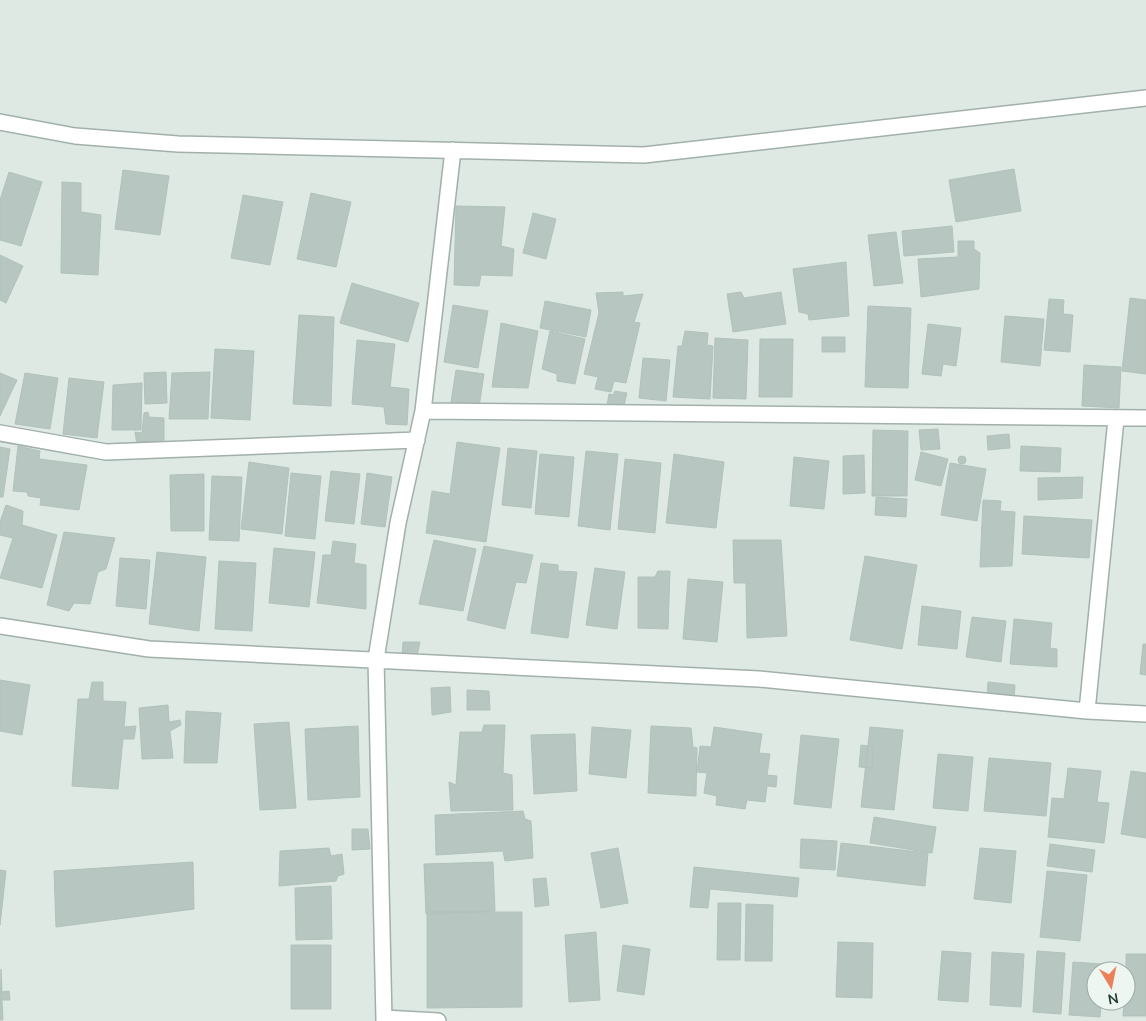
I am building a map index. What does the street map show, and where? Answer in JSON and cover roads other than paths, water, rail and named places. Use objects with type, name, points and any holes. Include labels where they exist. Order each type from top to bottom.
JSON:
[{"type":"street","points":[[0,122],[75,136],[178,144],[644,155],[1146,98]]},
{"type":"street","points":[[438,1021],[384,1019],[376,659],[398,523],[423,410],[453,150]]},
{"type":"street","points":[[423,410],[1146,418]]},
{"type":"street","points":[[1087,711],[1116,419]]},
{"type":"street","points":[[0,433],[106,452],[167,452],[417,440]]},
{"type":"street","points":[[0,626],[150,649],[759,679],[1087,711],[1146,714]]}]
